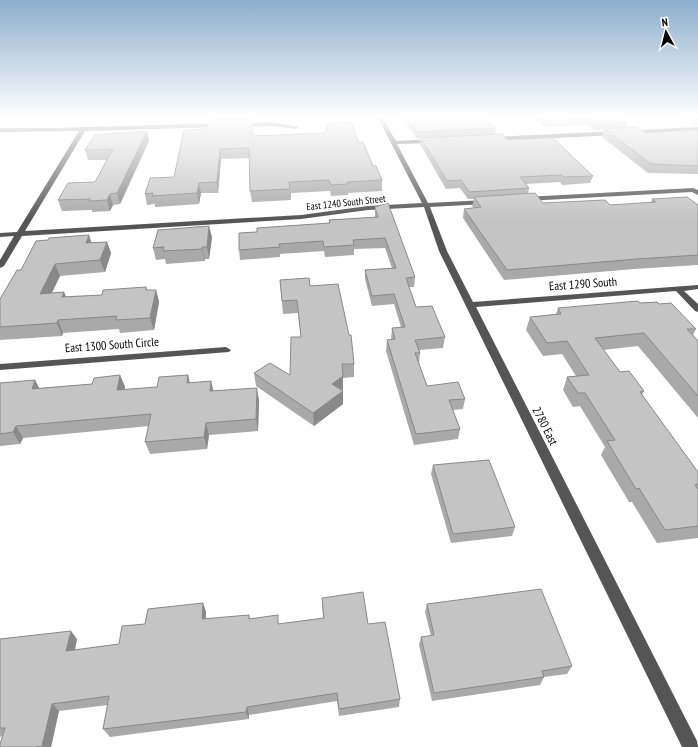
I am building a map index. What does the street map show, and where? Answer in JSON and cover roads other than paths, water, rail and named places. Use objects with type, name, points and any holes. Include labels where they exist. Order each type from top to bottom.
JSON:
[{"type":"street","points":[[0,266],[70,151]]},
{"type":"street","name":"2780 East","points":[[397,151],[426,205],[437,230],[443,251],[691,747]]},
{"type":"street","points":[[515,200],[696,192]]},
{"type":"street","name":"East 1240 South Street","points":[[0,235],[301,217],[368,208],[491,201]]},
{"type":"street","name":"East 1290 South","points":[[470,305],[698,287]]},
{"type":"street","points":[[678,289],[698,309]]},
{"type":"street","name":"East 1300 South Circle","points":[[0,367],[226,350]]}]
